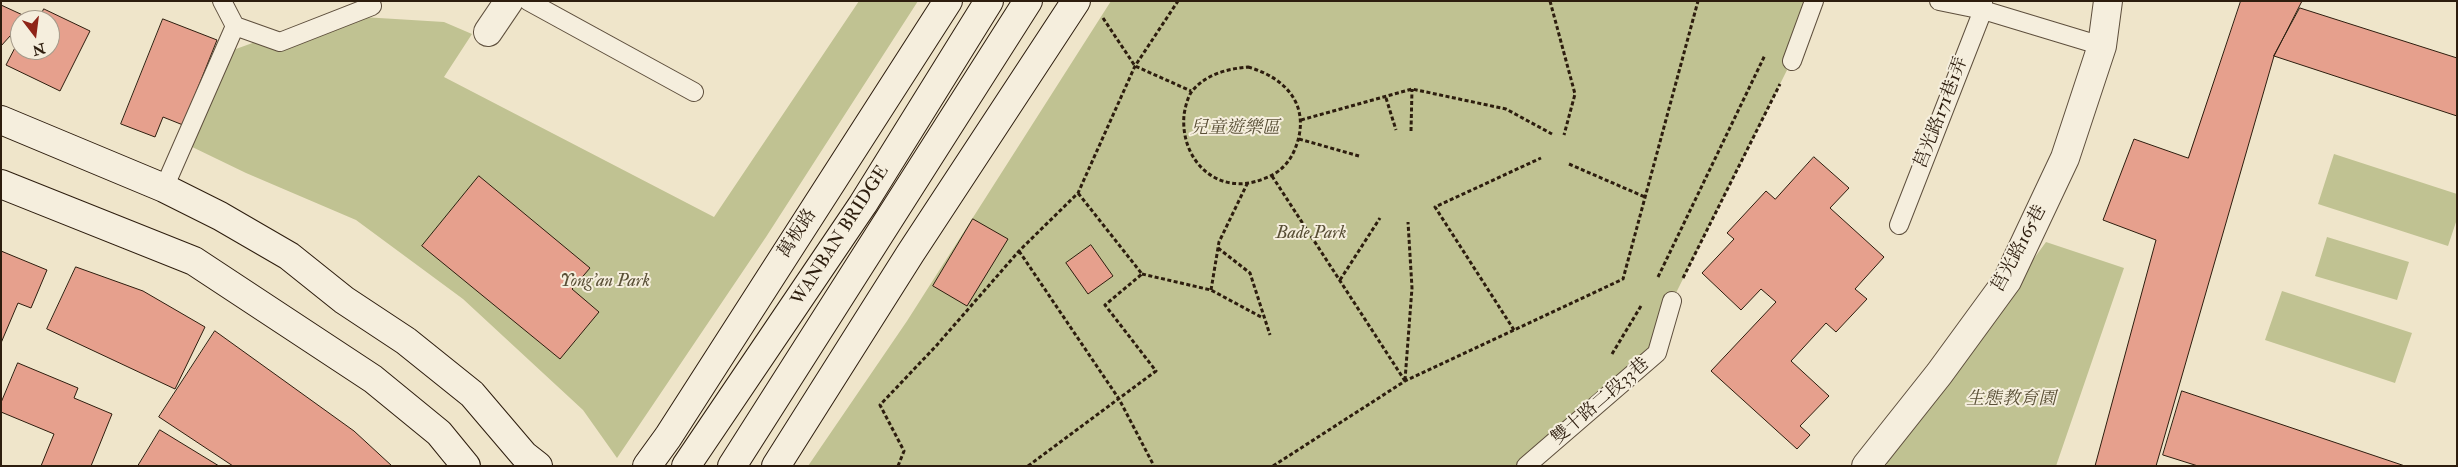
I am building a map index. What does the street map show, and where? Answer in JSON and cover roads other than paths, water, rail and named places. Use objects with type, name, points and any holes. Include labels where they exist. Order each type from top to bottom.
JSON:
[{"type":"street","points":[[488,32],[509,1]]},
{"type":"street","name":"萬板路","points":[[647,466],[668,437],[948,1]]},
{"type":"street","name":"WANBAN BRIDGE","points":[[686,466],[863,204],[990,1]]},
{"type":"street","name":"WANBAN BRIDGE","points":[[732,466],[1028,1]]},
{"type":"street","name":"莒光路165巷","points":[[1867,465],[1939,374],[2006,281],[2065,158],[2102,46],[2108,1]]},
{"type":"street","points":[[776,466],[910,254],[1087,7]]},
{"type":"street","points":[[1,120],[164,188],[220,216],[289,256],[344,300],[406,341],[472,394],[524,455],[538,466]]},
{"type":"street","points":[[1,184],[194,261],[373,379],[438,433],[466,466]]},
{"type":"lane","points":[[222,1],[235,26],[280,42],[372,6]]},
{"type":"lane","points":[[528,1],[694,92]]},
{"type":"lane","points":[[1792,61],[1814,1]]},
{"type":"lane","points":[[1939,1],[1983,5],[2102,46]]},
{"type":"lane","name":"莒光路171巷1弄","points":[[1899,225],[1983,5]]},
{"type":"lane","points":[[164,188],[235,26]]},
{"type":"lane","name":"雙十路二段33巷","points":[[1526,466],[1657,354],[1672,301]]},
{"type":"park label","name":"兒童遊樂區","points":[[1235,129]]},
{"type":"park label","name":"Bade Park","points":[[1311,234]]},
{"type":"park label","name":"Yong'an Park","points":[[605,282]]},
{"type":"park label","name":"生態教育園","points":[[2011,400]]}]
